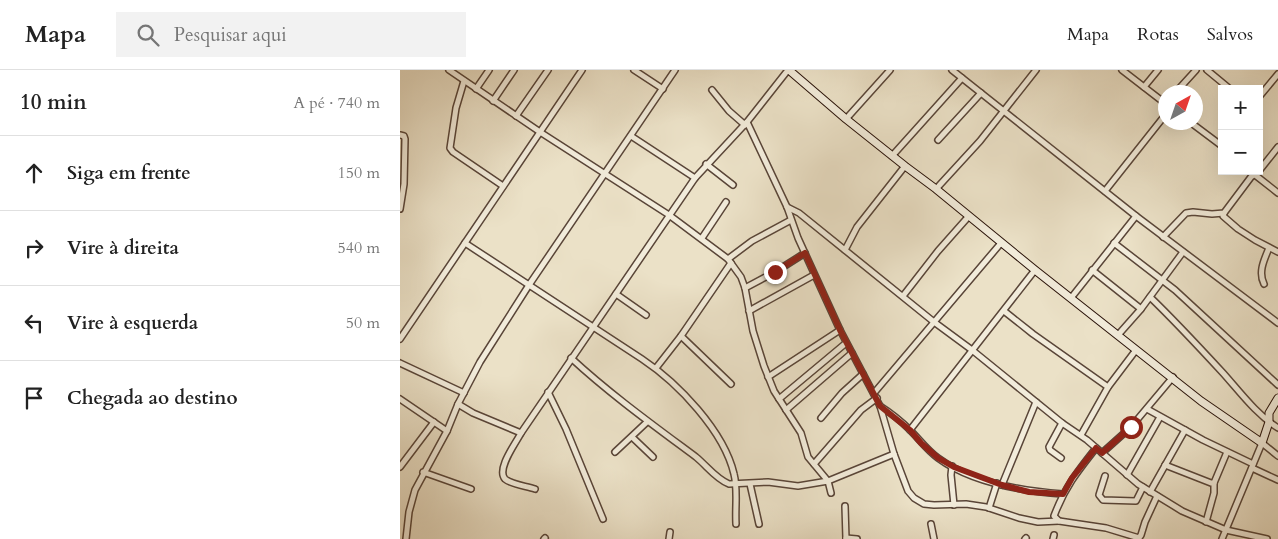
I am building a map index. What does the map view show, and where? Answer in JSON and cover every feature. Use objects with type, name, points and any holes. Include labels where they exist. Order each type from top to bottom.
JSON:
[{"type":"street","points":[[449,70],[540,132],[669,215],[702,238],[730,261],[741,277],[745,288],[753,331],[768,377],[779,399],[801,433],[806,454],[828,481],[831,493]]},
{"type":"street","points":[[476,89],[489,70]]},
{"type":"street","points":[[493,101],[514,70]]},
{"type":"street","points":[[516,116],[547,70]]},
{"type":"street","points":[[400,339],[582,70]]},
{"type":"street","points":[[634,70],[662,89]]},
{"type":"street","points":[[406,539],[409,512],[415,490],[423,472],[447,431],[458,404],[480,362],[529,285],[676,70]]},
{"type":"street","points":[[535,489],[510,482],[504,478],[502,473],[502,468],[521,433],[694,178],[746,124],[789,70],[846,119],[1136,350],[1173,377],[1201,401],[1278,456]]},
{"type":"street","points":[[846,119],[890,70]]},
{"type":"street","points":[[952,70],[1136,216],[1278,323]]},
{"type":"street","points":[[936,189],[980,141],[1036,70]]},
{"type":"street","points":[[1122,70],[1158,98]]},
{"type":"street","points":[[1144,87],[1158,70]]},
{"type":"street","points":[[1182,85],[1196,70]]},
{"type":"street","points":[[1207,70],[1225,85]]},
{"type":"street","points":[[1263,92],[1278,74]]},
{"type":"street","points":[[892,156],[962,78]]},
{"type":"street","points":[[464,81],[456,108],[450,148],[453,152],[503,186]]},
{"type":"street","points":[[712,90],[729,111],[746,124],[786,207],[814,275],[840,330],[880,406],[894,454],[908,491],[914,498],[924,504],[966,504],[989,508],[1038,522],[1059,521],[1106,528],[1139,538],[1157,496]]},
{"type":"street","points":[[938,140],[981,93]]},
{"type":"street","points":[[1105,191],[1158,124]]},
{"type":"street","points":[[1201,130],[1218,142]]},
{"type":"street","points":[[400,135],[405,137],[402,160],[403,193],[400,209]]},
{"type":"street","points":[[631,136],[694,178]]},
{"type":"street","points":[[1263,164],[1278,147]]},
{"type":"street","points":[[706,164],[733,185]]},
{"type":"street","points":[[845,250],[858,227],[905,166]]},
{"type":"street","points":[[1164,237],[1186,213],[1224,213],[1253,175]]},
{"type":"street","points":[[1259,175],[1278,192]]},
{"type":"street","points":[[702,238],[726,202]]},
{"type":"street","points":[[786,207],[799,213],[1150,492],[1182,511],[1206,522],[1226,530],[1267,539]]},
{"type":"street","points":[[1224,213],[1223,216],[1238,229],[1278,252]]},
{"type":"street","points":[[903,296],[938,251],[969,216]]},
{"type":"street","points":[[1071,298],[1136,216]]},
{"type":"street","points":[[656,368],[681,336],[730,261],[752,241],[791,220]]},
{"type":"street","points":[[465,242],[656,368],[681,392],[714,430],[723,443],[730,459],[735,476],[736,524]]},
{"type":"street","points":[[814,464],[875,396],[1001,243]]},
{"type":"street","points":[[1114,243],[1163,280],[1278,385]]},
{"type":"street","points":[[1264,284],[1261,274],[1269,248]]},
{"type":"street","points":[[1118,335],[1141,309],[1183,252]]},
{"type":"street","points":[[745,288],[805,253]]},
{"type":"street","points":[[910,430],[1035,270]]},
{"type":"street","points":[[1092,270],[1141,309]]},
{"type":"street","points":[[750,311],[814,275]]},
{"type":"street","points":[[616,294],[646,315]]},
{"type":"street","points":[[1150,297],[1176,322],[1245,398],[1269,422],[1278,428]]},
{"type":"street","points":[[1004,311],[1108,387]]},
{"type":"street","points":[[768,377],[840,330]]},
{"type":"street","points":[[681,336],[731,384]]},
{"type":"street","points":[[779,399],[846,342]]},
{"type":"street","points":[[1081,436],[1108,387],[1136,350]]},
{"type":"street","points":[[786,410],[852,354]]},
{"type":"street","points":[[571,358],[609,392],[706,465],[724,482],[735,484],[768,482],[798,486],[828,481],[894,454]]},
{"type":"street","points":[[400,363],[464,393]]},
{"type":"street","points":[[821,418],[842,393],[863,374]]},
{"type":"street","points":[[1102,453],[1147,409],[1173,377]]},
{"type":"street","points":[[548,392],[566,429],[603,519]]},
{"type":"street","points":[[1222,539],[1262,443],[1269,422],[1269,413],[1278,398]]},
{"type":"street","points":[[400,399],[447,431]]},
{"type":"street","points":[[989,508],[1036,402]]},
{"type":"street","points":[[458,404],[473,413],[521,433]]},
{"type":"street","points":[[880,406],[910,430],[938,458],[952,466],[999,484],[1029,492],[1063,494]]},
{"type":"street","points":[[1147,409],[1278,480]]},
{"type":"street","points":[[1127,475],[1160,417]]},
{"type":"street","points":[[400,467],[434,422]]},
{"type":"street","points":[[615,452],[647,422]]},
{"type":"street","points":[[1061,458],[1050,450],[1049,447],[1062,423]]},
{"type":"street","points":[[1150,492],[1185,430]]},
{"type":"street","points":[[632,437],[653,457]]},
{"type":"street","points":[[1059,521],[1054,516],[1063,494],[1072,478],[1096,448]]},
{"type":"street","points":[[1206,522],[1214,493],[1214,483],[1227,452]]},
{"type":"street","points":[[1164,465],[1190,476],[1214,483]]},
{"type":"street","points":[[952,466],[954,505]]},
{"type":"street","points":[[423,472],[471,489]]},
{"type":"street","points":[[1105,476],[1099,495],[1103,500],[1136,501],[1143,487]]},
{"type":"street","points":[[750,484],[759,524]]},
{"type":"street","points":[[845,506],[846,538],[857,539]]},
{"type":"street","points":[[930,524],[934,539]]},
{"type":"street","points":[[669,539],[670,532]]},
{"type":"route","points":[[775,272],[805,253],[840,330],[880,406],[910,430],[938,458],[970,474],[1029,492],[1063,494],[1072,478],[1096,448],[1102,453],[1131,427]]}]
